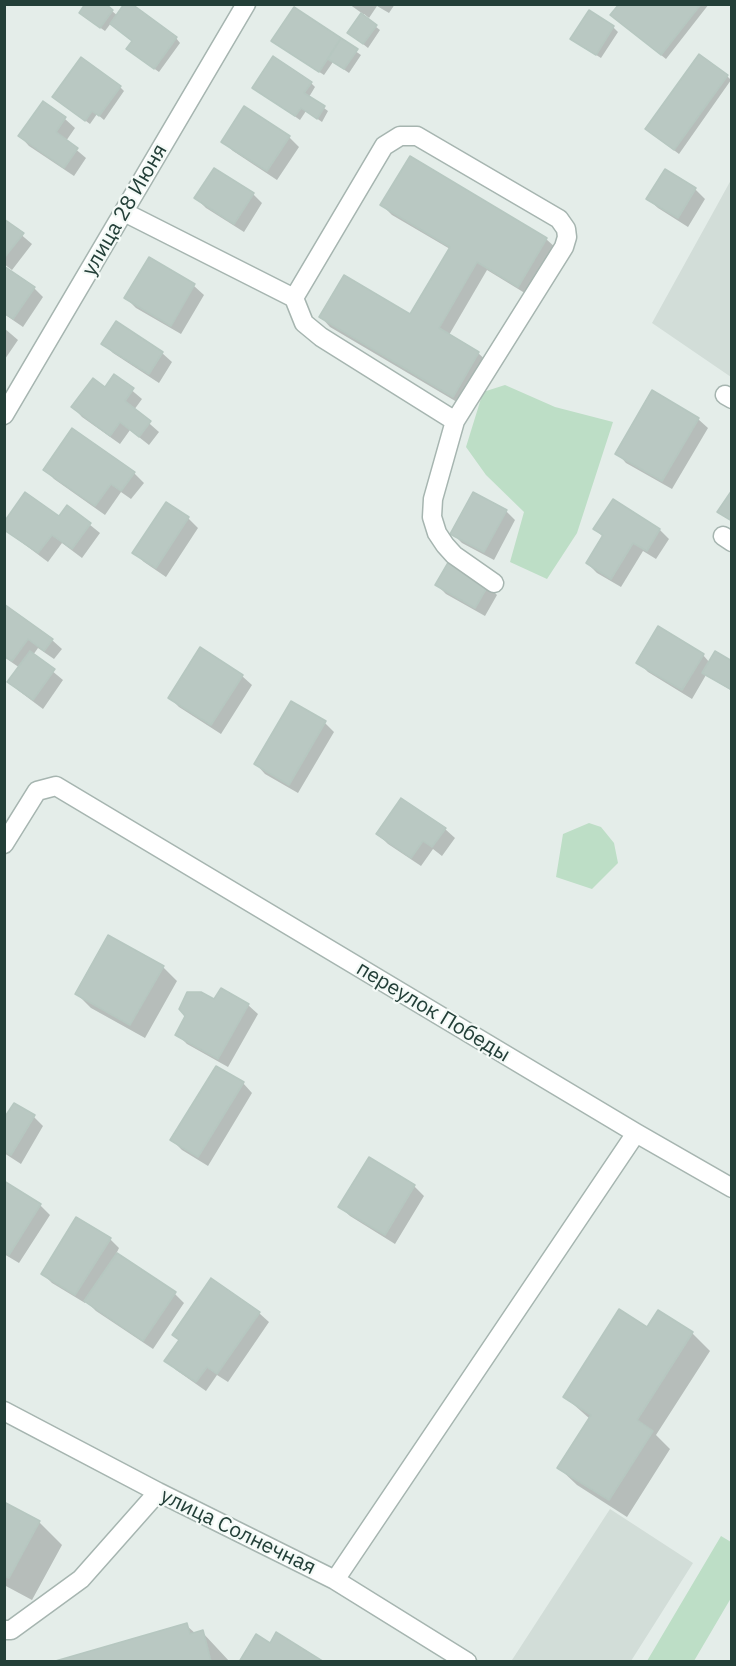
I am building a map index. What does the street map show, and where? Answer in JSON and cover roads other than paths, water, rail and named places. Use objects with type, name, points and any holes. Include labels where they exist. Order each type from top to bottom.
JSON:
[{"type":"street","name":"улица 28 Июня","points":[[4,415],[246,4]]},
{"type":"street","points":[[294,298],[384,146],[400,136],[417,136],[559,219],[566,229],[567,237],[564,247],[455,421],[433,499],[432,517],[437,533],[445,545],[454,555],[494,583]]},
{"type":"street","points":[[124,212],[294,298],[304,323],[321,337],[455,421]]},
{"type":"street","name":"переулок Победы","points":[[4,844],[37,791],[56,786],[732,1188]]},
{"type":"street","points":[[335,1580],[636,1133]]},
{"type":"street","name":"улица Солнечная","points":[[4,1411],[158,1492],[335,1580],[467,1662]]},
{"type":"street","points":[[4,1630],[11,1630],[81,1579],[158,1492]]}]
